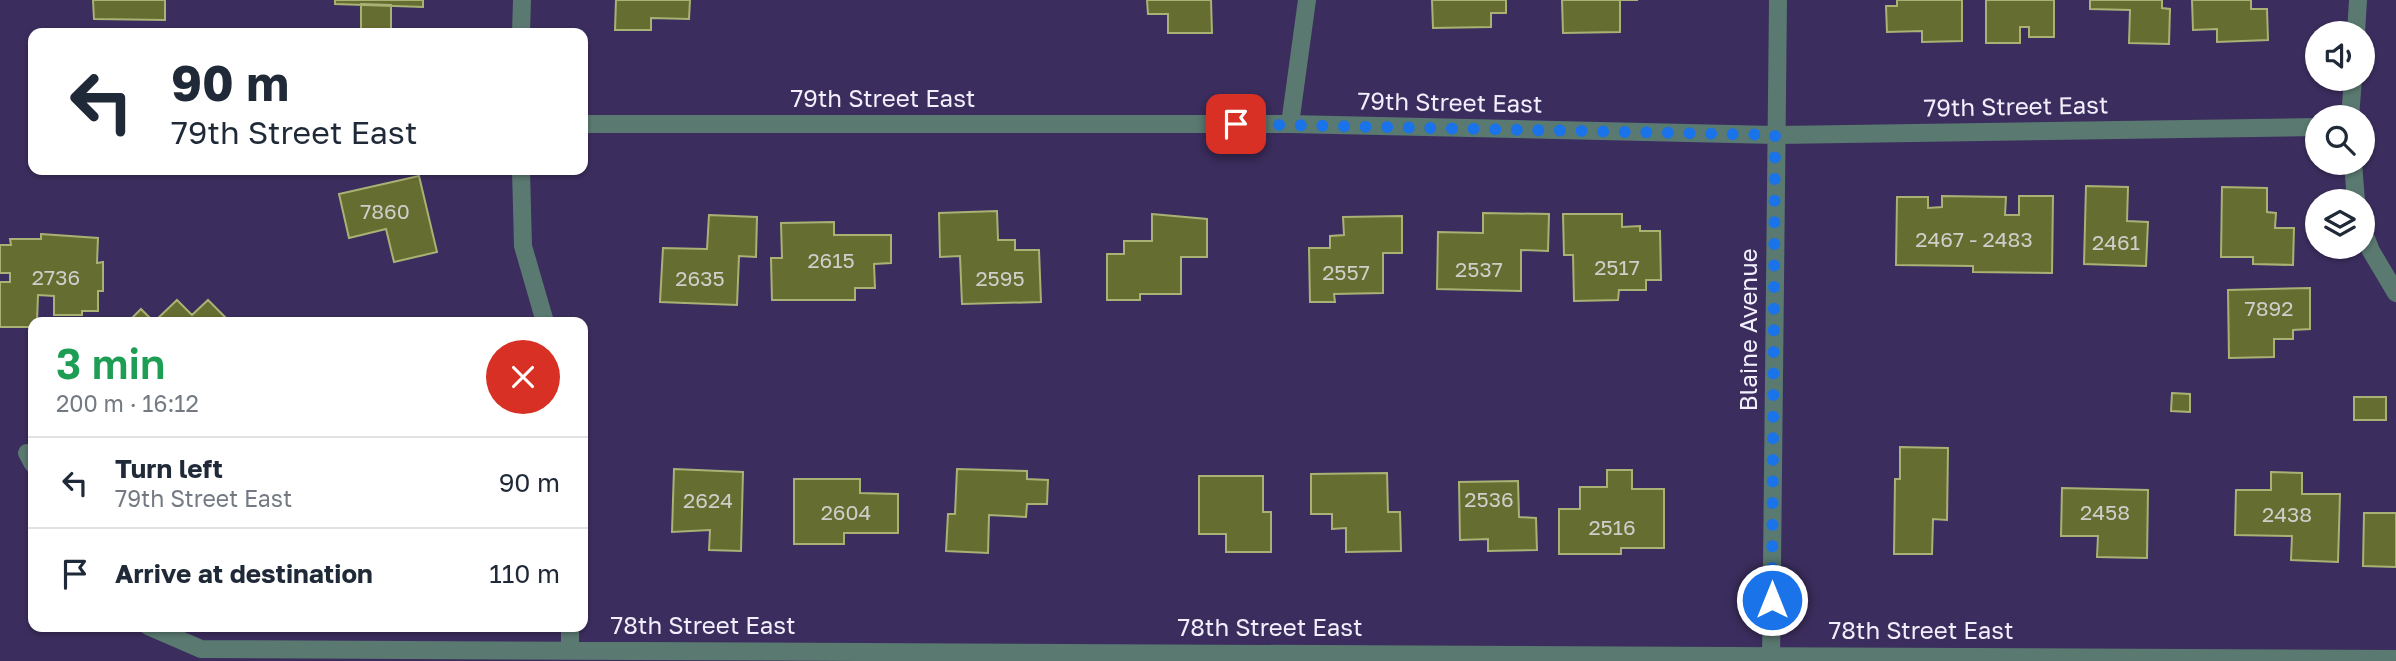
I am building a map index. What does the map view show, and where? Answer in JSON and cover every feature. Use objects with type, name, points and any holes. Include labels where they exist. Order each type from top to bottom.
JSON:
[{"type":"street","points":[[521,28],[522,0]]},
{"type":"street","points":[[1290,124],[1307,0]]},
{"type":"street","name":"Blaine Avenue","points":[[1771,658],[1778,0]]},
{"type":"street","points":[[2357,21],[2358,0]]},
{"type":"street","name":"79th Street East","points":[[588,124],[1290,124],[1775,135],[2305,127]]},
{"type":"street","points":[[521,175],[523,246],[544,317]]},
{"type":"street","points":[[2375,258],[2396,293]]},
{"type":"street","name":"78th Street East","points":[[162,632],[201,649],[2396,659]]},
{"type":"street","points":[[570,632],[570,650]]},
{"type":"building","points":[[93,0],[165,0],[165,20],[94,19]]},
{"type":"building","points":[[335,0],[423,0],[423,7],[335,4]]},
{"type":"building","points":[[616,0],[690,0],[689,19],[651,18],[651,30],[615,30]]},
{"type":"building","points":[[1147,0],[1211,0],[1212,33],[1168,33],[1168,14],[1148,14]]},
{"type":"building","points":[[1432,0],[1506,0],[1506,13],[1491,13],[1491,27],[1433,28]]},
{"type":"building","points":[[1562,0],[1620,0],[1620,32],[1563,33]]},
{"type":"building","points":[[1897,0],[1962,0],[1962,41],[1922,42],[1922,31],[1887,32],[1886,6],[1897,6]]},
{"type":"building","points":[[1986,0],[2054,0],[2054,37],[2029,37],[2029,27],[2020,27],[2020,43],[1986,43]]},
{"type":"building","points":[[2090,0],[2162,0],[2162,8],[2170,9],[2169,44],[2129,43],[2130,10],[2090,9]]},
{"type":"building","points":[[2192,0],[2251,0],[2251,9],[2267,9],[2268,40],[2217,42],[2217,29],[2193,30]]},
{"type":"building","points":[[361,4],[391,5],[391,28],[361,28]]},
{"type":"building","points":[[419,176],[437,252],[394,262],[386,229],[349,238],[339,194]]},
{"type":"building","points":[[2086,186],[2128,187],[2127,221],[2148,222],[2146,266],[2084,264]]},
{"type":"building","points":[[2222,187],[2267,188],[2267,212],[2276,213],[2275,228],[2294,228],[2293,265],[2253,264],[2253,257],[2221,257]]},
{"type":"building","points":[[1942,196],[2006,197],[2005,215],[2019,215],[2019,196],[2053,196],[2052,273],[1973,272],[1973,266],[1896,265],[1897,197],[1928,197],[1928,208],[1942,207]]},
{"type":"building","points":[[997,211],[998,240],[1015,240],[1015,250],[1039,250],[1041,302],[962,304],[960,256],[940,257],[939,213]]},
{"type":"building","points":[[1483,213],[1549,214],[1548,251],[1521,250],[1521,291],[1437,289],[1438,232],[1483,233]]},
{"type":"building","points":[[1152,214],[1207,219],[1207,257],[1181,257],[1181,294],[1140,294],[1140,300],[1107,300],[1107,254],[1124,254],[1124,241],[1152,241]]},
{"type":"building","points":[[1563,214],[1622,214],[1622,227],[1640,226],[1640,231],[1660,231],[1661,280],[1646,280],[1646,290],[1619,290],[1618,300],[1574,301],[1573,255],[1564,255]]},
{"type":"building","points":[[709,215],[757,217],[756,257],[739,256],[737,305],[660,302],[663,248],[707,249]]},
{"type":"building","points":[[1402,216],[1402,253],[1383,253],[1383,293],[1334,294],[1335,302],[1310,302],[1309,248],[1330,248],[1330,236],[1344,235],[1343,217]]},
{"type":"building","points":[[834,222],[834,235],[891,235],[891,263],[874,264],[875,288],[855,288],[855,300],[772,300],[771,258],[782,258],[781,223]]},
{"type":"building","points":[[41,234],[98,238],[97,263],[103,262],[103,291],[98,291],[98,311],[82,311],[82,315],[54,315],[54,296],[38,295],[37,317],[28,317],[28,327],[0,327],[0,282],[10,282],[10,273],[0,273],[0,245],[11,245],[10,239],[41,239]]},
{"type":"building","points":[[2310,288],[2310,329],[2293,330],[2293,339],[2274,339],[2274,357],[2229,358],[2228,290]]},
{"type":"building","points":[[177,300],[192,315],[208,300],[225,317],[159,317]]},
{"type":"building","points":[[141,309],[149,317],[133,317]]},
{"type":"building","points":[[2172,393],[2190,394],[2190,412],[2171,411]]},
{"type":"building","points":[[2354,397],[2386,397],[2386,420],[2354,420]]},
{"type":"building","points":[[1900,447],[1948,448],[1947,520],[1933,519],[1932,554],[1894,554],[1895,479],[1900,479]]},
{"type":"building","points":[[674,469],[743,472],[741,551],[709,550],[710,530],[672,532]]},
{"type":"building","points":[[957,469],[1027,471],[1027,479],[1048,480],[1047,504],[1027,504],[1026,517],[989,515],[988,553],[946,551],[948,514],[955,514]]},
{"type":"building","points":[[1607,470],[1632,470],[1632,489],[1664,489],[1664,548],[1621,548],[1621,554],[1559,554],[1559,509],[1580,509],[1580,487],[1607,487]]},
{"type":"building","points":[[2271,472],[2302,473],[2302,494],[2340,494],[2338,562],[2291,560],[2292,536],[2235,535],[2236,490],[2271,490]]},
{"type":"building","points":[[1387,473],[1388,512],[1400,512],[1401,551],[1346,552],[1346,528],[1332,529],[1332,514],[1311,514],[1311,474]]},
{"type":"building","points":[[1199,476],[1263,476],[1263,512],[1271,512],[1271,552],[1226,552],[1226,534],[1199,534]]},
{"type":"building","points":[[794,479],[860,479],[860,493],[898,494],[898,533],[844,533],[844,544],[794,544]]},
{"type":"building","points":[[1518,481],[1519,517],[1536,518],[1537,550],[1488,551],[1488,539],[1460,540],[1459,482]]},
{"type":"building","points":[[2062,488],[2148,490],[2147,558],[2097,557],[2098,536],[2061,536]]},
{"type":"building","points":[[2364,513],[2396,513],[2396,567],[2363,566]]},
{"type":"route","points":[[1236,124],[1775,135],[1772,600]]}]
